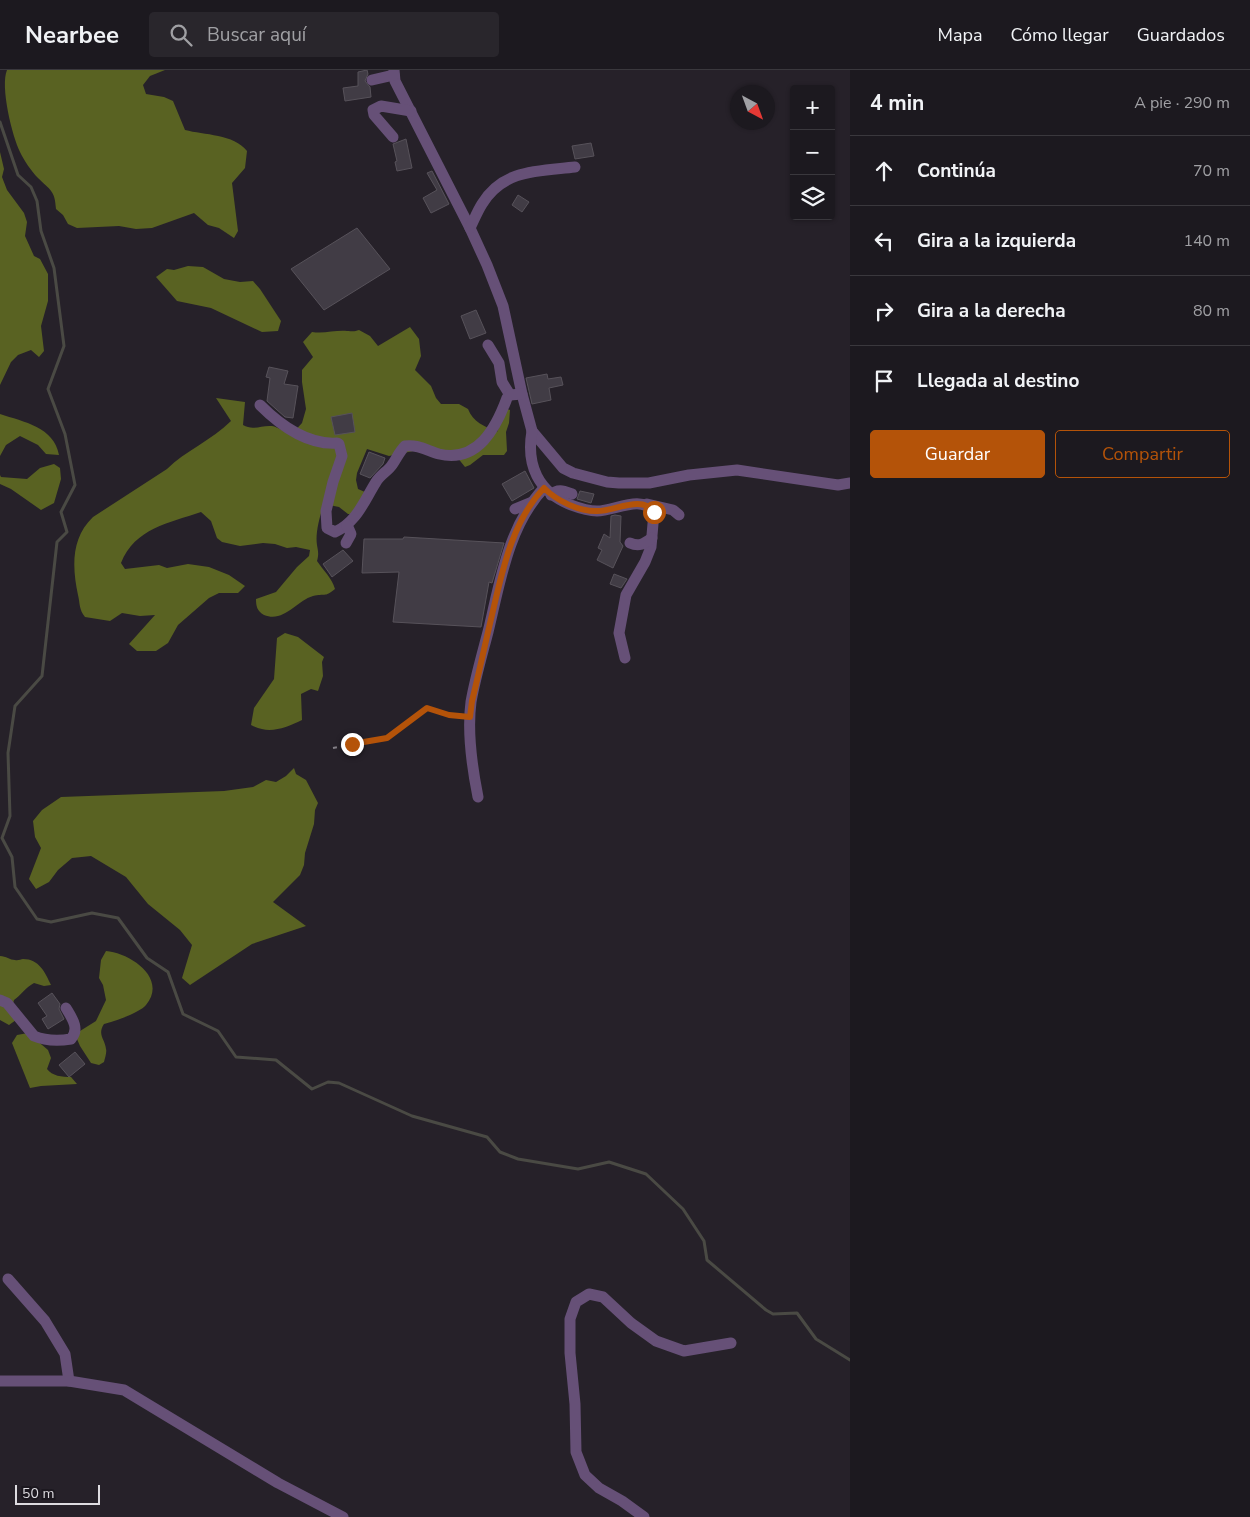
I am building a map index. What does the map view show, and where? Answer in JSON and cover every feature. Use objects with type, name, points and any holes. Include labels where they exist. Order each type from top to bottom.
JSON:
[{"type":"street","points":[[372,80],[394,73],[395,81],[470,228],[503,306],[516,394],[532,431],[563,468],[572,473],[607,482],[649,482],[689,474],[737,470],[838,485],[850,483]]},
{"type":"street","points":[[393,137],[374,115],[373,110],[381,106],[411,112]]},
{"type":"street","points":[[470,228],[482,203],[493,190],[508,179],[521,173],[575,167]]},
{"type":"street","points":[[488,344],[499,363],[502,382],[516,394]]},
{"type":"street","points":[[260,405],[274,418],[306,437],[326,444],[337,442],[339,444],[342,456],[333,482],[325,519],[327,528],[335,532],[348,525],[356,517],[376,481],[392,467],[400,451],[405,446],[418,446],[442,455],[471,451],[494,428],[507,398],[516,394]]},
{"type":"street","points":[[532,431],[530,448],[532,466],[548,492],[586,510],[603,511],[633,503],[673,510],[680,515]]},
{"type":"street","points":[[515,509],[532,502],[548,492],[560,490],[572,494]]},
{"type":"street","points":[[478,797],[473,766],[470,717],[472,701],[506,560],[524,516],[532,502]]},
{"type":"street","points":[[625,658],[619,633],[626,595],[645,562],[651,547],[654,512],[647,504]]},
{"type":"street","points":[[346,543],[351,534],[348,525]]},
{"type":"street","points":[[630,543],[635,545],[644,544],[652,538]]},
{"type":"street","points":[[0,1000],[7,1003],[34,1036],[54,1041],[71,1039],[74,1035],[76,1028],[66,1008]]},
{"type":"street","points":[[8,1279],[45,1321],[65,1354],[69,1381]]},
{"type":"street","points":[[644,1517],[622,1501],[599,1488],[585,1475],[576,1452],[575,1404],[570,1353],[570,1319],[576,1302],[588,1294],[603,1297],[630,1323],[656,1342],[684,1351],[731,1343]]},
{"type":"street","points":[[0,1381],[69,1381],[124,1390],[278,1483],[343,1517]]},
{"type":"path","points":[[333,748],[387,738],[427,708],[449,715],[470,717]]},
{"type":"green space","points":[[7,70],[165,70],[150,76],[143,85],[146,94],[164,97],[173,101],[185,130],[227,138],[241,145],[247,151],[245,168],[232,183],[238,231],[234,238],[219,228],[208,225],[194,213],[152,228],[136,229],[119,226],[77,228],[68,224],[63,215],[56,209],[51,191],[30,169],[17,145],[6,99],[5,77]]},
{"type":"green space","points":[[0,152],[4,169],[2,177],[7,190],[24,213],[27,222],[25,236],[34,256],[40,259],[48,274],[48,301],[41,326],[44,351],[39,357],[31,350],[18,355],[11,362],[0,385]]},
{"type":"green space","points":[[188,266],[203,267],[224,279],[240,282],[253,281],[281,321],[278,331],[262,332],[211,308],[177,301],[156,277],[167,269],[174,270]]},
{"type":"green space","points":[[410,327],[419,339],[421,356],[415,370],[431,386],[441,404],[459,404],[468,409],[479,423],[497,432],[507,409],[510,410],[506,432],[507,451],[504,455],[483,455],[465,467],[453,452],[428,448],[389,456],[367,449],[356,480],[358,489],[365,492],[352,514],[348,514],[339,507],[324,504],[320,519],[317,535],[317,561],[330,578],[335,589],[326,594],[313,596],[284,614],[271,617],[264,615],[257,608],[256,599],[276,592],[309,556],[310,550],[296,547],[287,548],[275,544],[263,543],[240,546],[222,542],[217,538],[211,521],[201,512],[154,528],[144,534],[127,551],[121,563],[125,569],[159,565],[167,568],[188,564],[209,567],[229,575],[245,586],[238,593],[219,593],[209,598],[178,625],[168,643],[156,651],[137,651],[129,644],[155,615],[140,616],[122,613],[110,621],[85,617],[80,606],[74,564],[77,544],[86,525],[93,517],[167,469],[224,428],[231,421],[216,398],[245,402],[243,425],[247,427],[272,426],[291,435],[302,423],[306,409],[302,370],[313,357],[303,342],[312,332],[359,330],[370,336],[378,346]]},
{"type":"green space","points":[[0,414],[37,427],[51,438],[59,455],[46,454],[38,445],[20,436],[6,445],[0,456]]},
{"type":"green space","points":[[54,464],[60,468],[61,479],[54,503],[41,510],[11,489],[0,484],[0,475],[1,477],[27,479],[40,468]]},
{"type":"green space","points":[[285,633],[298,637],[324,657],[322,662],[323,676],[318,691],[311,689],[301,694],[302,720],[289,726],[264,730],[251,725],[254,708],[274,679],[277,638]]},
{"type":"green space","points":[[294,768],[296,774],[306,780],[318,803],[300,875],[273,902],[306,926],[252,944],[190,985],[182,978],[192,945],[180,930],[148,904],[126,877],[91,856],[72,858],[58,870],[49,882],[36,889],[29,879],[41,848],[35,837],[33,821],[42,810],[61,797],[224,791],[253,787],[266,780],[276,782]]},
{"type":"green space","points":[[106,951],[125,956],[143,969],[152,985],[152,995],[146,1005],[139,1011],[104,1024],[101,1034],[106,1053],[104,1062],[99,1065],[91,1063],[77,1039],[80,1031],[96,1021],[106,1000],[103,985],[99,978],[101,960]]},
{"type":"green space","points":[[0,956],[13,960],[33,961],[44,971],[51,985],[44,986],[34,983],[14,1000],[12,1007],[16,1020],[9,1025],[0,1020]]},
{"type":"green space","points":[[28,1033],[48,1050],[51,1058],[47,1069],[58,1076],[71,1077],[77,1084],[30,1088],[12,1043],[17,1035]]},
{"type":"building","points":[[367,70],[368,74],[365,81],[370,87],[371,97],[345,101],[343,88],[358,86],[358,72]]},
{"type":"building","points":[[406,139],[412,168],[397,171],[393,144]]},
{"type":"building","points":[[591,143],[594,156],[575,159],[572,146]]},
{"type":"building","points":[[432,171],[449,204],[431,213],[423,198],[437,190],[427,173]]},
{"type":"building","points":[[518,195],[529,202],[522,212],[512,205]]},
{"type":"building","points":[[357,228],[390,269],[324,310],[291,269]]},
{"type":"building","points":[[476,310],[486,333],[470,339],[461,316]]},
{"type":"building","points":[[269,367],[288,371],[284,384],[298,386],[293,418],[285,417],[267,401],[270,378],[266,377]]},
{"type":"building","points":[[547,374],[548,379],[561,377],[563,385],[549,388],[551,400],[532,404],[526,378]]},
{"type":"building","points":[[352,413],[355,432],[335,435],[331,417]]},
{"type":"building","points":[[369,452],[385,458],[383,464],[370,478],[360,474]]},
{"type":"building","points":[[525,471],[534,488],[512,501],[502,484]]},
{"type":"building","points":[[580,491],[594,494],[591,503],[577,499]]},
{"type":"building","points":[[611,516],[621,516],[620,542],[623,546],[613,568],[597,560],[602,550],[598,548],[604,534],[610,538]]},
{"type":"building","points":[[404,537],[504,543],[492,583],[489,582],[481,627],[393,622],[399,572],[362,573],[364,539],[403,539]]},
{"type":"building","points":[[343,550],[353,561],[332,577],[323,564]]},
{"type":"building","points":[[614,574],[627,579],[621,588],[610,584]]},
{"type":"building","points":[[52,993],[60,1004],[59,1009],[64,1019],[48,1029],[42,1019],[47,1016],[38,1003]]},
{"type":"building","points":[[75,1052],[85,1064],[69,1077],[59,1065]]},
{"type":"waterway","points":[[0,122],[18,175],[31,187],[37,201],[41,231],[54,268],[64,346],[48,389],[65,434],[75,485],[61,512],[67,532],[57,542],[42,676],[15,706],[8,753],[10,816],[2,838],[12,857],[15,887],[37,919],[51,922],[92,913],[118,918],[147,958],[168,972],[183,1014],[218,1031],[236,1057],[276,1060],[312,1089],[328,1082],[339,1083],[412,1116],[487,1137],[500,1152],[518,1159],[578,1169],[609,1162],[646,1174],[683,1209],[704,1241],[707,1260],[766,1310],[773,1314],[797,1313],[816,1339],[850,1360]]},
{"type":"route","points":[[352,744],[387,738],[427,708],[449,715],[470,717],[472,701],[506,560],[524,516],[532,502],[544,488],[563,502],[586,510],[603,511],[640,503],[647,504],[654,512]]}]
